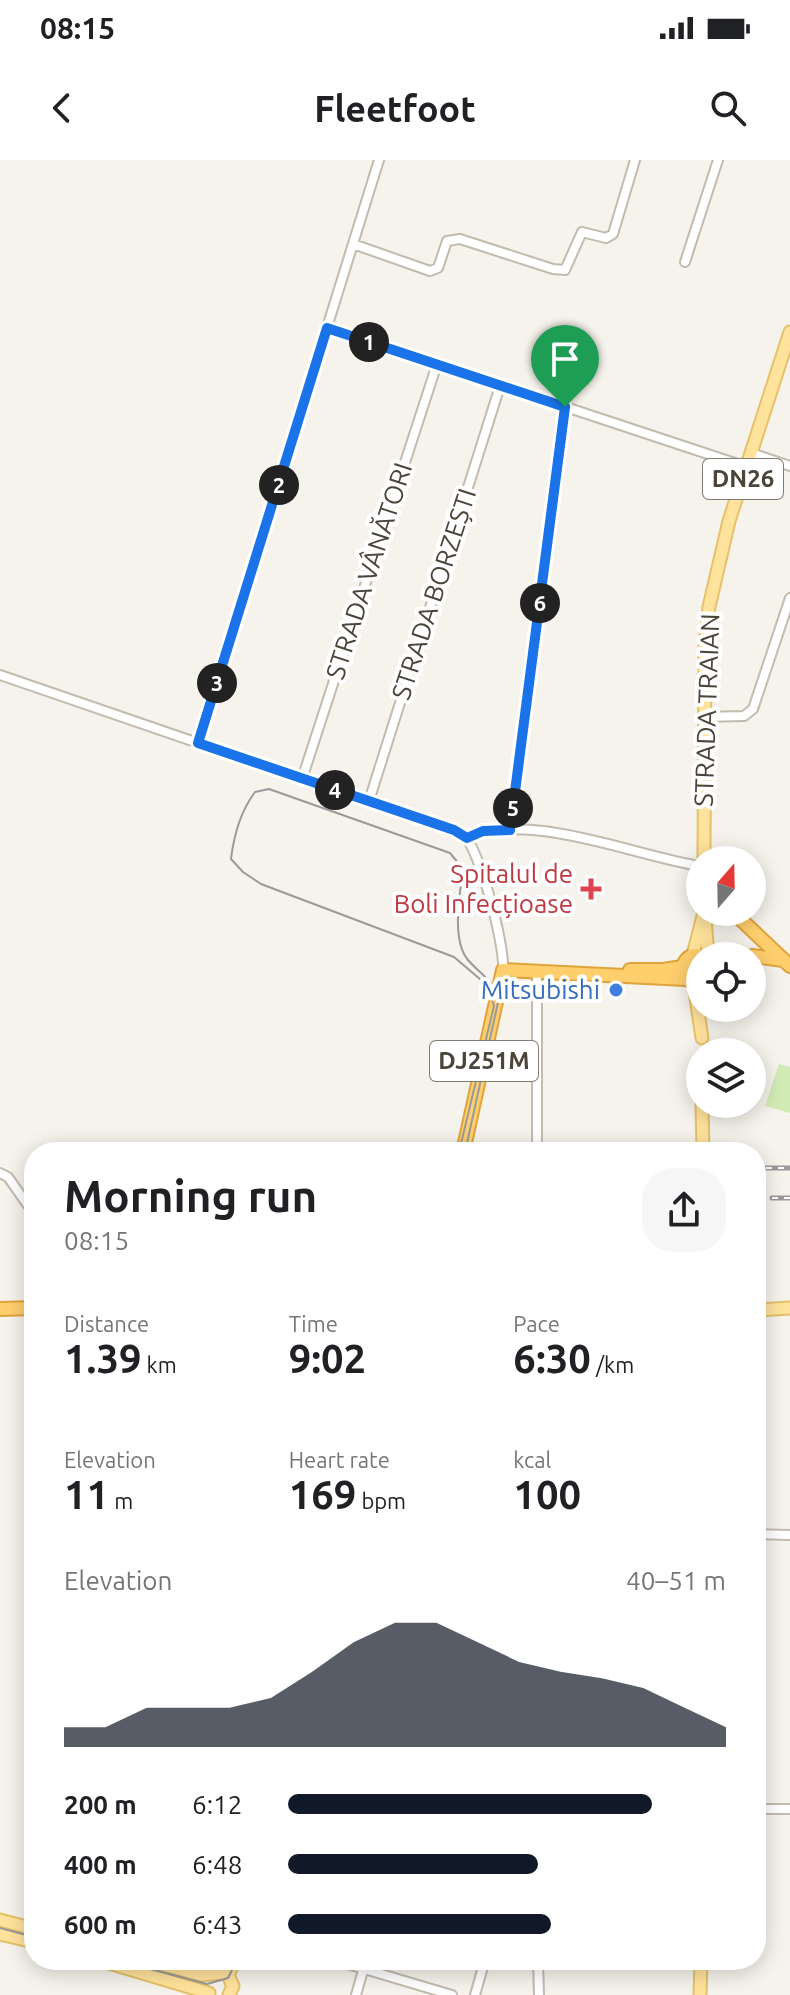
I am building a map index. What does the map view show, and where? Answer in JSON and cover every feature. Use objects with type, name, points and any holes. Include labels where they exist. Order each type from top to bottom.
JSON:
[{"type":"highway","points":[[748,926],[786,963]]},
{"type":"highway","points":[[766,959],[786,963]]},
{"type":"highway","points":[[503,970],[663,970],[686,977]]},
{"type":"highway","name":"DJ251M","points":[[465,1142],[503,970]]},
{"type":"highway","points":[[0,1309],[24,1308]]},
{"type":"main road","name":"STRADA TRAIAN","points":[[704,846],[705,644],[714,579],[790,332]]},
{"type":"main road","points":[[699,1022],[702,1038]]},
{"type":"main road","points":[[702,1038],[703,1022]]},
{"type":"main road","points":[[702,1118],[703,1142]]},
{"type":"main road","points":[[766,1309],[790,1308]]},
{"type":"main road","points":[[0,1920],[24,1926]]},
{"type":"main road","points":[[0,1934],[24,1940]]},
{"type":"main road","points":[[132,1970],[210,1994]]},
{"type":"main road","points":[[182,1970],[228,1975]]},
{"type":"main road","points":[[229,1995],[233,1986],[228,1975],[230,1970]]},
{"type":"main road","points":[[700,1995],[701,1970]]},
{"type":"main road","points":[[210,1994],[207,1984],[212,1975]]},
{"type":"street","points":[[198,743],[379,160]]},
{"type":"street","points":[[353,244],[430,271],[438,268],[447,241],[460,239],[553,269],[565,270],[582,232],[606,238],[613,234],[635,160]]},
{"type":"street","points":[[685,262],[718,160]]},
{"type":"street","points":[[327,328],[747,467]]},
{"type":"street","name":"STRADA VÂNĂTORI","points":[[302,779],[437,364]]},
{"type":"street","name":"STRADA BORZEȘTI","points":[[369,801],[500,386]]},
{"type":"street","points":[[510,830],[565,407]]},
{"type":"street","points":[[751,453],[790,466]]},
{"type":"street","points":[[704,717],[744,716],[753,709],[790,598]]},
{"type":"street","points":[[0,675],[454,830],[467,838],[476,856],[503,954],[503,970]]},
{"type":"street","points":[[467,838],[483,831],[510,830],[571,836],[686,863]]},
{"type":"street","points":[[537,970],[537,1142]]},
{"type":"street","points":[[0,1173],[8,1177],[24,1200]]},
{"type":"street","points":[[766,1534],[790,1535]]},
{"type":"street","points":[[766,1809],[790,1809]]},
{"type":"street","points":[[356,1995],[363,1970]]},
{"type":"street","points":[[382,1970],[452,1995]]},
{"type":"street","points":[[475,1995],[482,1970]]},
{"type":"street","points":[[538,1970],[539,1995]]},
{"type":"green space","points":[[779,1064],[790,1067],[790,1113],[766,1106]]},
{"type":"tram line","points":[[461,1142],[494,1006],[487,985],[454,957],[261,884],[243,872],[231,859],[232,850],[242,815],[255,792],[269,789],[450,853],[463,869],[458,916],[460,941],[468,960],[490,982],[499,998],[467,1142]]},
{"type":"tram line","points":[[0,1928],[24,1934]]},
{"type":"tram line","points":[[154,1970],[207,1984],[228,1978],[232,1970]]},
{"type":"railway","points":[[766,1168],[790,1168]]},
{"type":"railway","points":[[772,1198],[790,1198]]},
{"type":"place","name":"Spitalul de Boli Infecțioase","points":[[591,889]]},
{"type":"place","name":"Mitsubishi","points":[[616,990]]},
{"type":"route","points":[[327,328],[565,407],[510,830],[483,831],[467,838],[454,830],[198,743],[327,328]]}]
